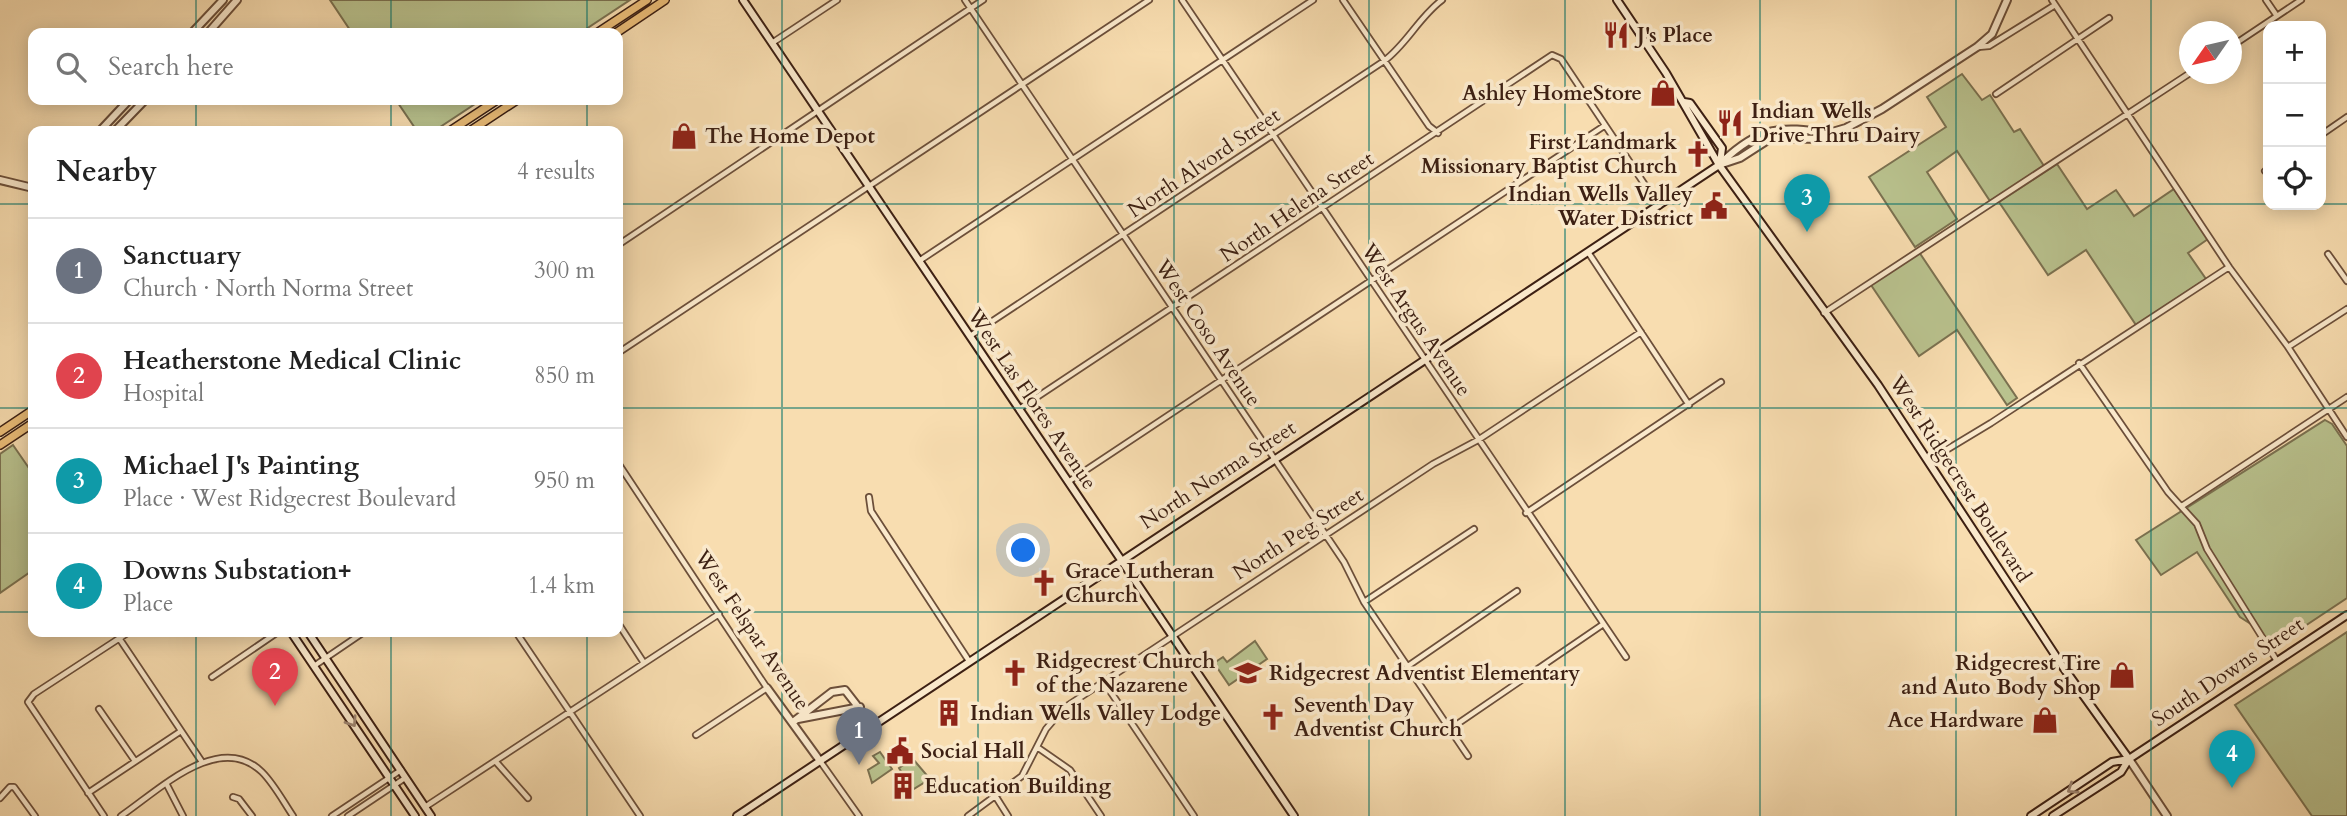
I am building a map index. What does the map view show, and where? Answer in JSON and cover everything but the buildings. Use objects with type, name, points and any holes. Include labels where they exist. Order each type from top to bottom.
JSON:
[{"type":"main road","points":[[197,28],[223,0]]},
{"type":"main road","points":[[212,28],[237,0]]},
{"type":"main road","points":[[605,28],[647,0]]},
{"type":"main road","points":[[623,28],[665,0]]},
{"type":"main road","name":"West Las Flores Avenue","points":[[743,0],[1294,816]]},
{"type":"main road","name":"West Ridgecrest Boulevard","points":[[1617,0],[1684,102],[1690,103],[1722,148],[1719,165],[1878,385],[2063,667],[2167,816]]},
{"type":"main road","points":[[1977,47],[1992,34],[2007,0]]},
{"type":"main road","name":"North Norma Street","points":[[737,816],[1658,206],[1719,165],[1754,137],[1774,129],[1829,133],[1846,128],[1882,109],[1977,47]]},
{"type":"main road","points":[[105,126],[124,105]]},
{"type":"main road","points":[[120,126],[140,105]]},
{"type":"main road","points":[[458,126],[489,105]]},
{"type":"main road","points":[[478,126],[509,105]]},
{"type":"main road","points":[[0,180],[28,187]]},
{"type":"main road","points":[[0,432],[28,413]]},
{"type":"main road","points":[[0,446],[28,426]]},
{"type":"main road","name":"South Downs Street","points":[[2129,759],[2347,615]]},
{"type":"main road","points":[[295,637],[415,816]]},
{"type":"main road","points":[[311,637],[431,816]]},
{"type":"main road","name":"West Felspar Avenue","points":[[767,688],[794,720],[820,761]]},
{"type":"main road","points":[[794,720],[836,690],[849,692],[873,726]]},
{"type":"main road","points":[[794,720],[860,707]]},
{"type":"main road","points":[[2031,816],[2112,762],[2129,759]]},
{"type":"main road","points":[[2053,816],[2121,772],[2129,759]]},
{"type":"street","points":[[772,43],[836,0]]},
{"type":"street","name":"West Coso Avenue","points":[[965,0],[1344,562],[1364,602],[1468,756]]},
{"type":"street","points":[[623,242],[983,0]]},
{"type":"street","points":[[623,350],[1149,0]]},
{"type":"street","name":"West Argus Avenue","points":[[1182,0],[1526,513],[1626,657]]},
{"type":"street","points":[[919,261],[1313,0]]},
{"type":"street","points":[[1343,0],[1429,126],[1438,133]]},
{"type":"street","name":"North Alvord Street","points":[[970,337],[1384,61],[1396,52],[1422,18],[1442,0]]},
{"type":"street","points":[[2266,0],[2277,16]]},
{"type":"street","points":[[2242,39],[2301,0]]},
{"type":"street","points":[[1977,47],[1989,46],[2053,2],[2229,267],[2288,347],[2347,437]]},
{"type":"street","points":[[1996,94],[2109,18]]},
{"type":"street","name":"North Helena Street","points":[[1019,410],[1552,55],[1561,60],[1604,127]]},
{"type":"street","points":[[1824,313],[2179,80]]},
{"type":"street","points":[[2326,132],[2347,117]]},
{"type":"street","points":[[1068,482],[1604,127],[1658,206]]},
{"type":"street","points":[[1588,252],[1689,405]]},
{"type":"street","points":[[2328,254],[2347,281]]},
{"type":"street","points":[[1928,461],[1991,423],[2229,267]]},
{"type":"street","points":[[2288,347],[2347,309]]},
{"type":"street","name":"North Peg Street","points":[[968,816],[1022,776],[1058,713],[1433,464],[1478,440],[1641,332]]},
{"type":"street","points":[[2079,363],[2168,492],[2197,524],[2207,549],[2277,661]]},
{"type":"street","points":[[1526,513],[1721,382]]},
{"type":"street","points":[[2182,506],[2347,397]]},
{"type":"street","name":"West Felspar Avenue","points":[[623,471],[767,688]]},
{"type":"street","points":[[869,497],[871,511],[970,662]]},
{"type":"street","points":[[1364,602],[1474,529]]},
{"type":"street","points":[[1408,666],[1517,591]]},
{"type":"street","points":[[425,807],[497,763],[719,614]]},
{"type":"street","points":[[1450,729],[1602,625]]},
{"type":"street","points":[[623,631],[644,663]]},
{"type":"street","points":[[212,677],[271,637]]},
{"type":"street","points":[[314,666],[356,637]]},
{"type":"street","points":[[519,637],[640,816]]},
{"type":"street","points":[[104,816],[28,702],[34,694],[119,638],[202,762]]},
{"type":"street","points":[[1104,682],[1194,816]]},
{"type":"street","points":[[696,735],[767,688]]},
{"type":"street","points":[[99,709],[135,761]]},
{"type":"street","points":[[88,793],[181,731]]},
{"type":"street","points":[[1037,747],[1070,770],[1101,816]]},
{"type":"street","points":[[121,816],[202,762],[226,757],[249,764],[270,781],[291,815]]},
{"type":"street","name":"West Felspar Avenue","points":[[820,761],[859,816]]},
{"type":"street","points":[[497,763],[527,798]]},
{"type":"street","points":[[332,816],[401,770]]},
{"type":"street","points":[[348,816],[405,778]]},
{"type":"street","points":[[167,785],[183,816]]},
{"type":"street","points":[[0,798],[12,786],[36,816]]},
{"type":"street","points":[[233,797],[239,799],[252,816]]},
{"type":"street","points":[[996,797],[1008,816]]},
{"type":"green space","points":[[330,0],[630,0],[588,28],[349,28]]},
{"type":"green space","points":[[1962,74],[1982,100],[1990,95],[2014,132],[2020,129],[2044,166],[1990,201],[1957,151],[1927,172],[1957,219],[1915,247],[1869,177],[1946,127],[1927,97]]},
{"type":"green space","points":[[399,105],[473,105],[442,126],[414,126]]},
{"type":"green space","points":[[2057,164],[2087,209],[2116,190],[2134,216],[2174,189],[2208,239],[2188,253],[2206,279],[2136,325],[2086,250],[2048,275],[1999,202]]},
{"type":"green space","points":[[1919,252],[2017,398],[2007,405],[1957,330],[1919,356],[1871,285]]},
{"type":"green space","points":[[2325,420],[2332,424],[2347,446],[2347,598],[2272,648],[2257,628],[2240,617],[2197,552],[2161,575],[2136,540]]},
{"type":"green space","points":[[13,445],[28,467],[28,573],[0,593],[0,454]]},
{"type":"green space","points":[[2347,632],[2347,816],[2312,816],[2235,705]]},
{"type":"green space","points":[[1255,641],[1267,659],[1229,685],[1214,663],[1223,657],[1227,662]]},
{"type":"green space","points":[[880,752],[892,769],[872,783],[868,770],[879,763],[873,756]]},
{"type":"green space","points":[[913,759],[930,779],[912,790],[899,768]]},
{"type":"place","name":"J's Place","points":[[1616,35]]},
{"type":"place","name":"Ashley HomeStore","points":[[1663,93]]},
{"type":"place","name":"Indian Wells Drive Thru Dairy","points":[[1730,123]]},
{"type":"place","name":"The Home Depot","points":[[684,136]]},
{"type":"place","name":"First Landmark Missionary Baptist Church","points":[[1698,154]]},
{"type":"place","name":"Indian Wells Valley Water District","points":[[1714,206]]},
{"type":"place","name":"Michael J's Painting","points":[[1807,232]]},
{"type":"place","name":"Grace Lutheran Church","points":[[1044,583]]},
{"type":"place","name":"Ridgecrest Church of the Nazarene","points":[[1015,673]]},
{"type":"place","name":"Ridgecrest Adventist Elementary","points":[[1248,673]]},
{"type":"place","name":"Ridgecrest Tire and Auto Body Shop","points":[[2122,675]]},
{"type":"place","name":"Heatherstone Medical Clinic","points":[[275,706]]},
{"type":"place","name":"Indian Wells Valley Lodge","points":[[949,713]]},
{"type":"place","name":"Seventh Day Adventist Church","points":[[1273,717]]},
{"type":"place","name":"Ace Hardware","points":[[2045,720]]},
{"type":"place","name":"Social Hall","points":[[900,751]]},
{"type":"place","name":"Sanctuary","points":[[859,765]]},
{"type":"place","name":"Education Building","points":[[903,786]]},
{"type":"place","name":"Downs Substation+","points":[[2232,788]]}]
